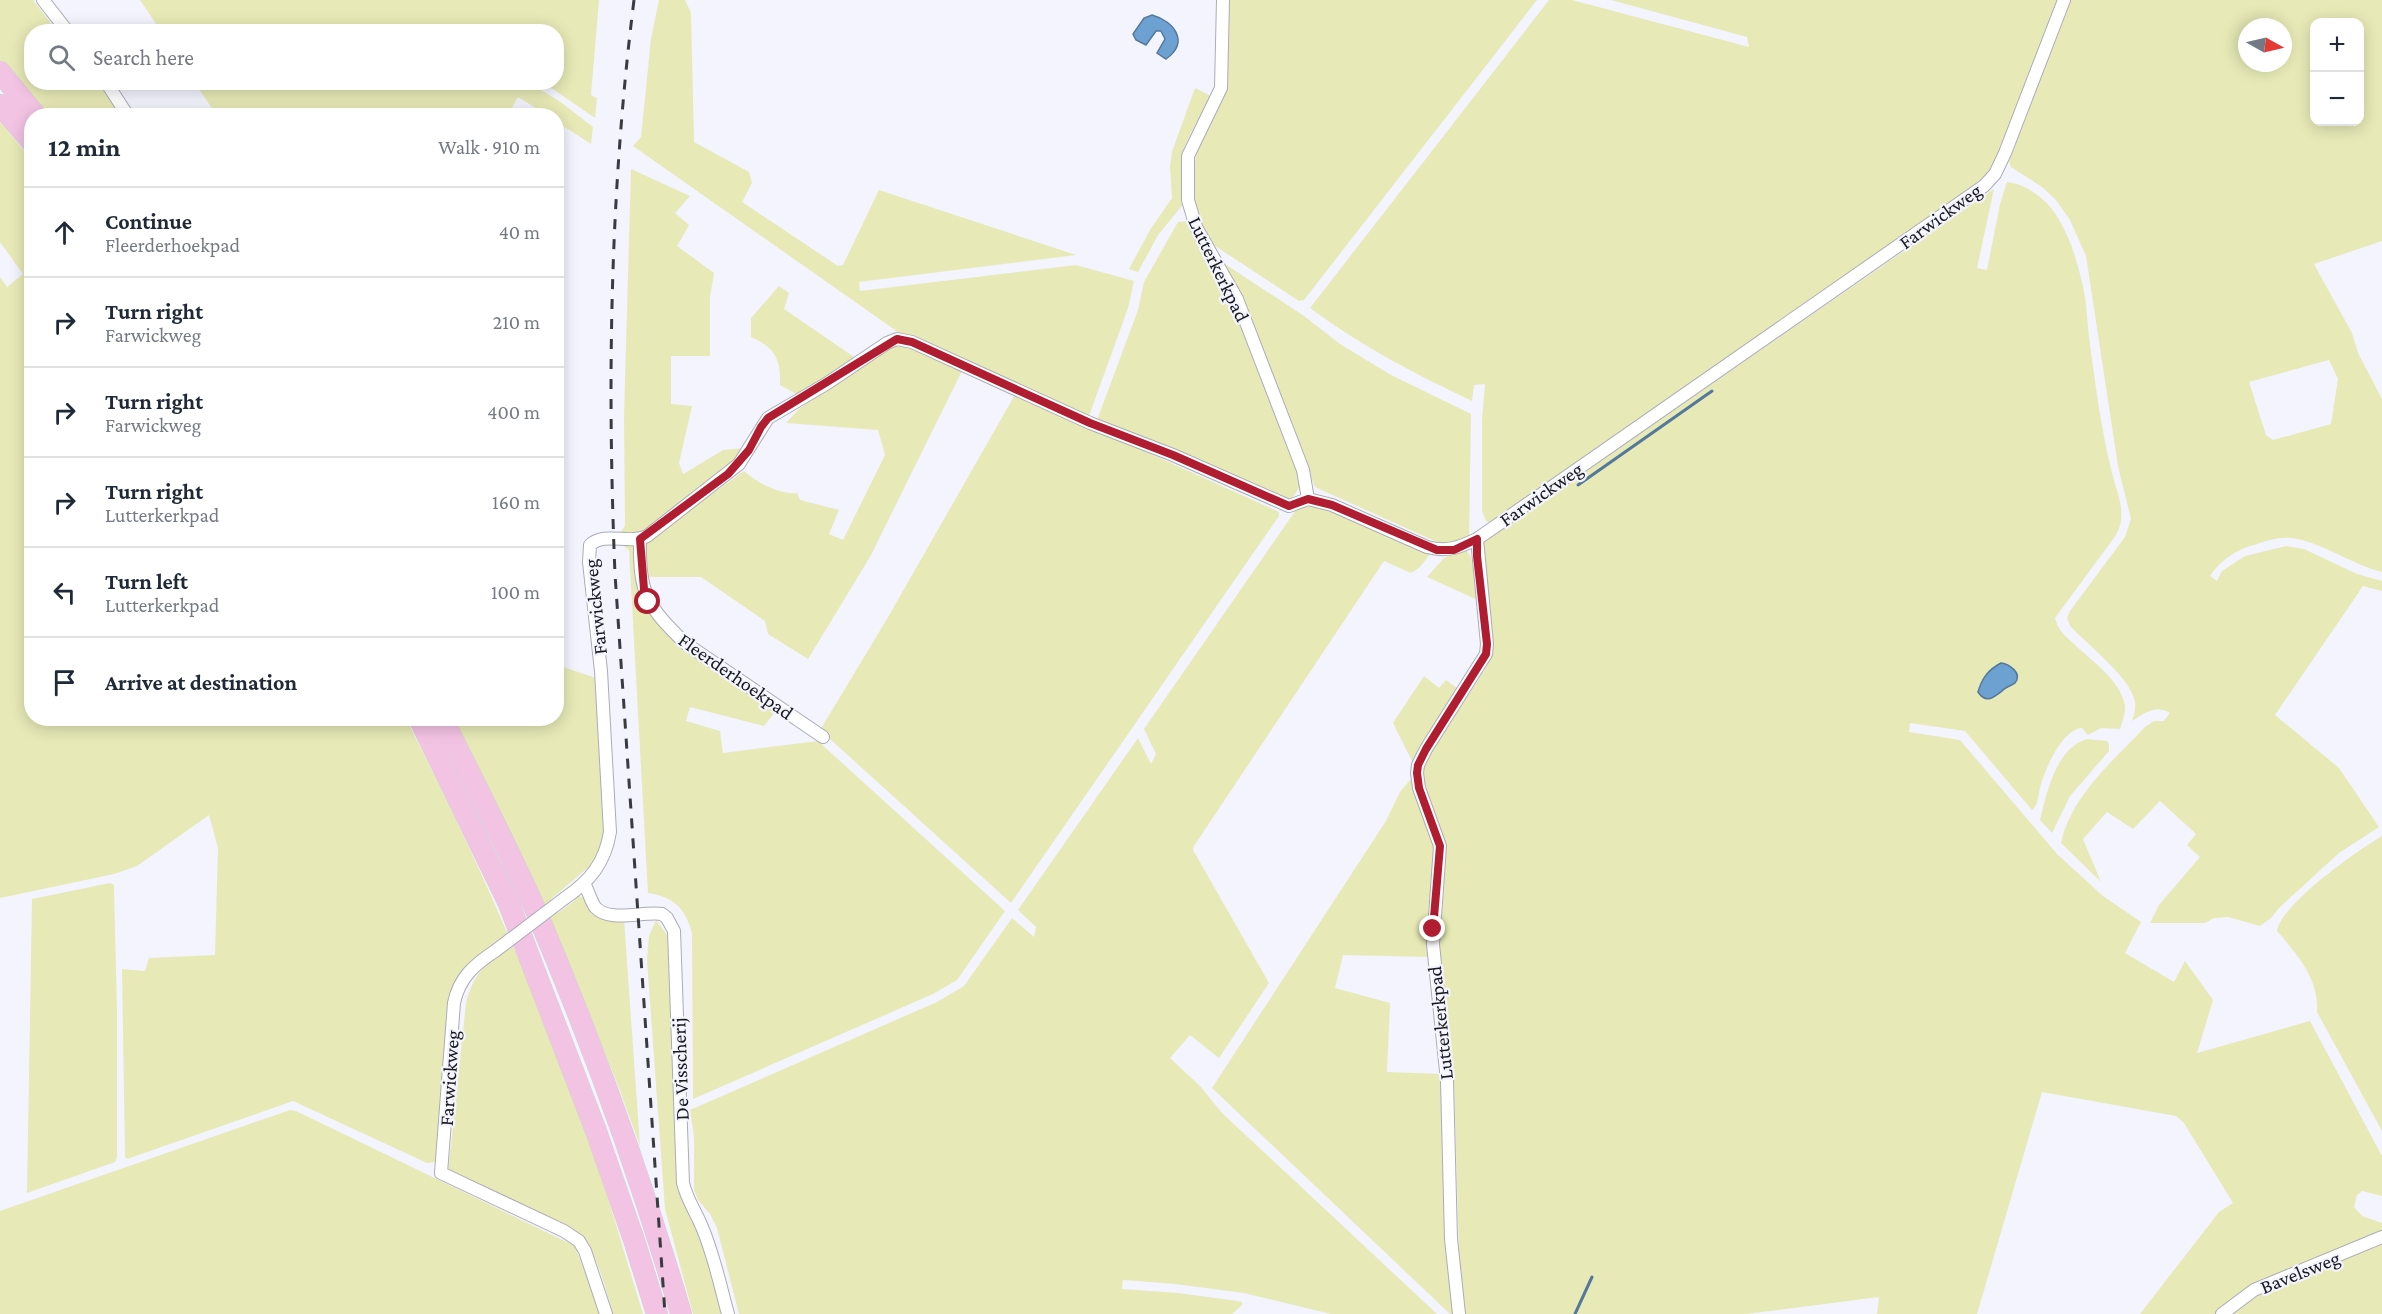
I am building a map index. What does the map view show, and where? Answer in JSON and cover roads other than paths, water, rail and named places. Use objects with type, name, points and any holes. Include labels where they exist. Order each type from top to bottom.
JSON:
[{"type":"highway","points":[[0,72],[29,108]]},
{"type":"highway","points":[[0,105],[24,133]]},
{"type":"highway","points":[[423,726],[509,904],[596,1131],[657,1314]]},
{"type":"highway","points":[[446,726],[535,910],[576,1013],[648,1209],[681,1314]]},
{"type":"street","points":[[43,0],[62,24]]},
{"type":"street","name":"Lutterkerkpad","points":[[1223,0],[1221,88],[1188,156],[1188,200],[1196,227],[1237,299],[1303,470],[1308,499]]},
{"type":"street","name":"Farwickweg","points":[[606,1314],[585,1251],[579,1241],[564,1231],[441,1173],[456,992],[474,966],[585,885],[606,851],[610,820],[602,671],[590,545],[599,540],[640,539],[733,469],[749,450],[768,418],[897,339],[912,342],[1081,419],[1173,455],[1289,506],[1308,499],[1332,505],[1437,550],[1454,550],[1477,539],[1984,186],[1995,174],[2005,153],[2064,0]]},
{"type":"street","points":[[111,90],[123,108]]},
{"type":"street","name":"Fleerderhoekpad","points":[[640,539],[646,596],[666,624],[685,643],[823,737]]},
{"type":"street","name":"Lutterkerkpad","points":[[1459,1314],[1451,1239],[1447,1081],[1433,944],[1440,846],[1419,788],[1417,773],[1423,754],[1486,654],[1477,539]]},
{"type":"street","name":"De Visscherij","points":[[585,885],[595,906],[602,912],[614,915],[662,914],[671,923],[675,938],[683,1183],[712,1255],[728,1314]]},
{"type":"street","name":"Bavelsweg","points":[[2222,1314],[2254,1290],[2382,1237]]},
{"type":"water","points":[[1152,15],[1167,22],[1178,39],[1177,46],[1166,59],[1157,53],[1165,39],[1161,31],[1156,31],[1146,45],[1136,40],[1133,34],[1144,18]]},
{"type":"water","points":[[2001,663],[2014,670],[2017,679],[2015,683],[1993,698],[1984,698],[1978,692],[1981,683],[1992,669]]},
{"type":"waterway","points":[[1578,485],[1712,391]]},
{"type":"waterway","points":[[1575,1314],[1592,1277]]},
{"type":"railway","points":[[634,0],[615,215],[611,430],[615,574],[665,1314]]}]
